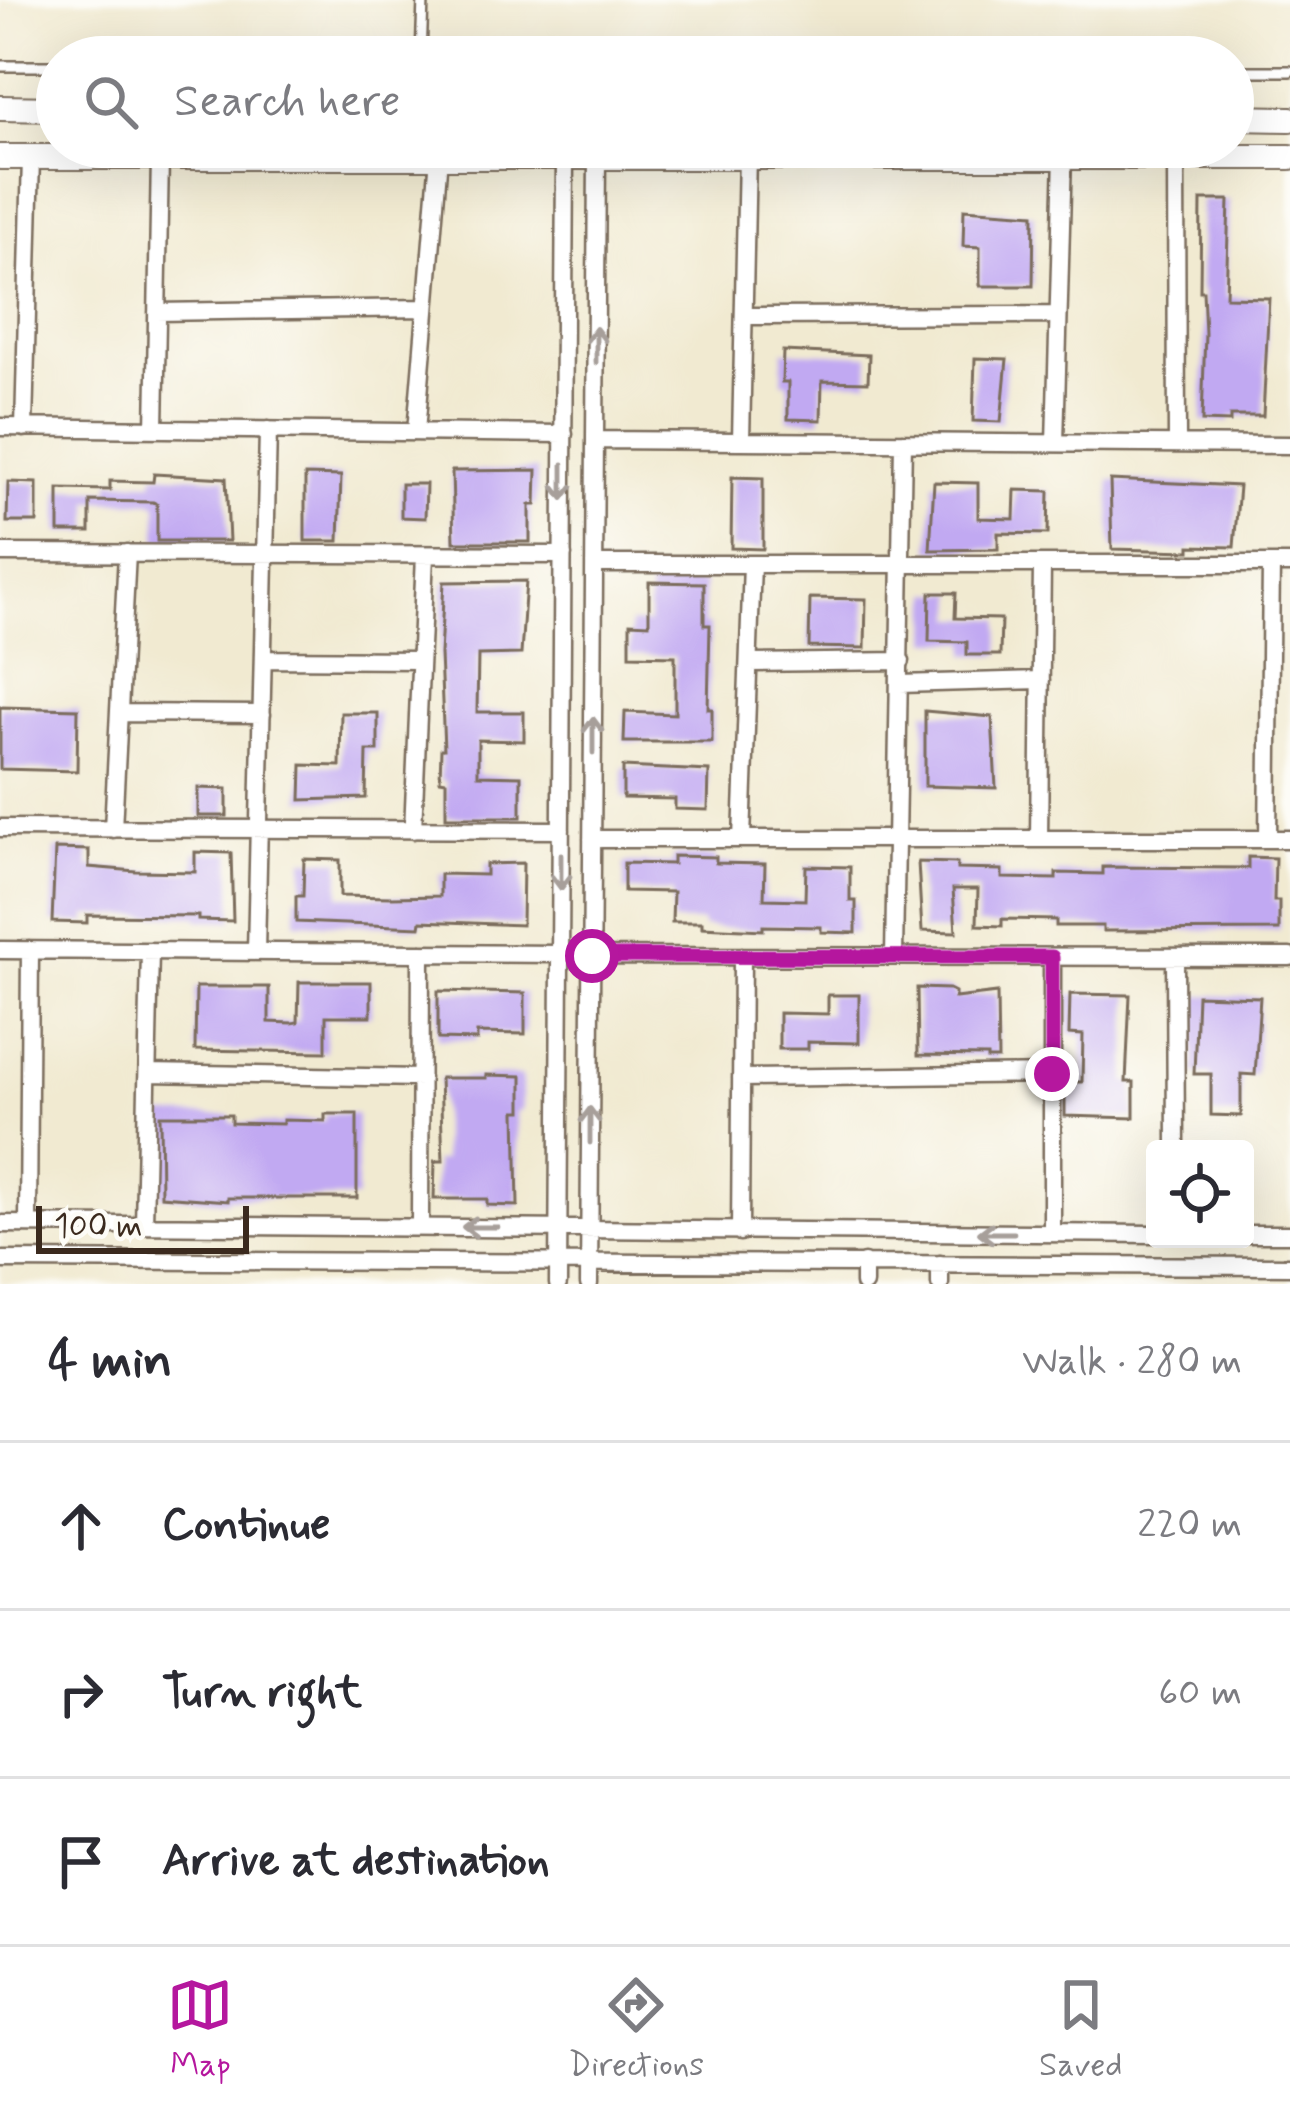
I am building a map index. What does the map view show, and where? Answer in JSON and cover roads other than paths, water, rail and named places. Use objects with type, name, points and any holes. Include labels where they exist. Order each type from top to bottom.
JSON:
[{"type":"main road","points":[[0,108],[36,109]]},
{"type":"main road","points":[[1254,118],[1290,119]]},
{"type":"main road","points":[[0,157],[36,157]]},
{"type":"main road","points":[[1254,157],[1290,157]]},
{"type":"street","points":[[24,428],[31,157]]},
{"type":"street","points":[[155,429],[160,168]]},
{"type":"street","points":[[416,432],[438,168]]},
{"type":"street","points":[[558,1284],[566,168]]},
{"type":"street","points":[[589,1284],[597,168]]},
{"type":"street","points":[[741,441],[747,168]]},
{"type":"street","points":[[1055,443],[1063,168]]},
{"type":"street","points":[[1176,168],[1177,444]]},
{"type":"street","points":[[157,312],[426,308]]},
{"type":"street","points":[[744,316],[1058,315]]},
{"type":"street","points":[[0,427],[564,434]]},
{"type":"street","points":[[256,952],[268,430]]},
{"type":"street","points":[[595,440],[1290,445]]},
{"type":"street","points":[[894,956],[903,442]]},
{"type":"street","points":[[0,553],[563,555]]},
{"type":"street","points":[[113,829],[127,554]]},
{"type":"street","points":[[413,830],[424,554]]},
{"type":"street","points":[[594,564],[1281,564],[1270,718],[1268,839]]},
{"type":"street","points":[[742,839],[752,564]]},
{"type":"street","points":[[1039,839],[1042,564]]},
{"type":"street","points":[[263,659],[420,660]]},
{"type":"street","points":[[749,663],[901,661]]},
{"type":"street","points":[[900,683],[1041,680]]},
{"type":"street","points":[[118,713],[262,714]]},
{"type":"street","points":[[1270,718],[1290,719]]},
{"type":"street","points":[[0,829],[561,830]]},
{"type":"street","points":[[592,839],[1290,839]]},
{"type":"street","points":[[0,950],[560,954]]},
{"type":"street","points":[[28,1224],[30,950]]},
{"type":"street","points":[[144,1225],[150,951]]},
{"type":"street","points":[[420,1227],[422,953]]},
{"type":"street","points":[[592,956],[1290,957]]},
{"type":"street","points":[[740,1232],[742,956]]},
{"type":"street","points":[[1052,957],[1052,1233]]},
{"type":"street","points":[[1175,957],[1176,1140]]},
{"type":"street","points":[[148,1073],[421,1078]]},
{"type":"street","points":[[741,1078],[1052,1074]]},
{"type":"street","points":[[0,1224],[1146,1234]]},
{"type":"street","points":[[1254,1234],[1290,1234]]},
{"type":"street","points":[[0,1260],[940,1264],[1060,1274],[1290,1266]]},
{"type":"street","points":[[864,1263],[864,1284]]},
{"type":"street","points":[[940,1264],[940,1284]]},
{"type":"lane","points":[[422,36],[423,0]]},
{"type":"lane","points":[[0,66],[36,66]]},
{"type":"lane","points":[[1254,70],[1290,71]]}]
